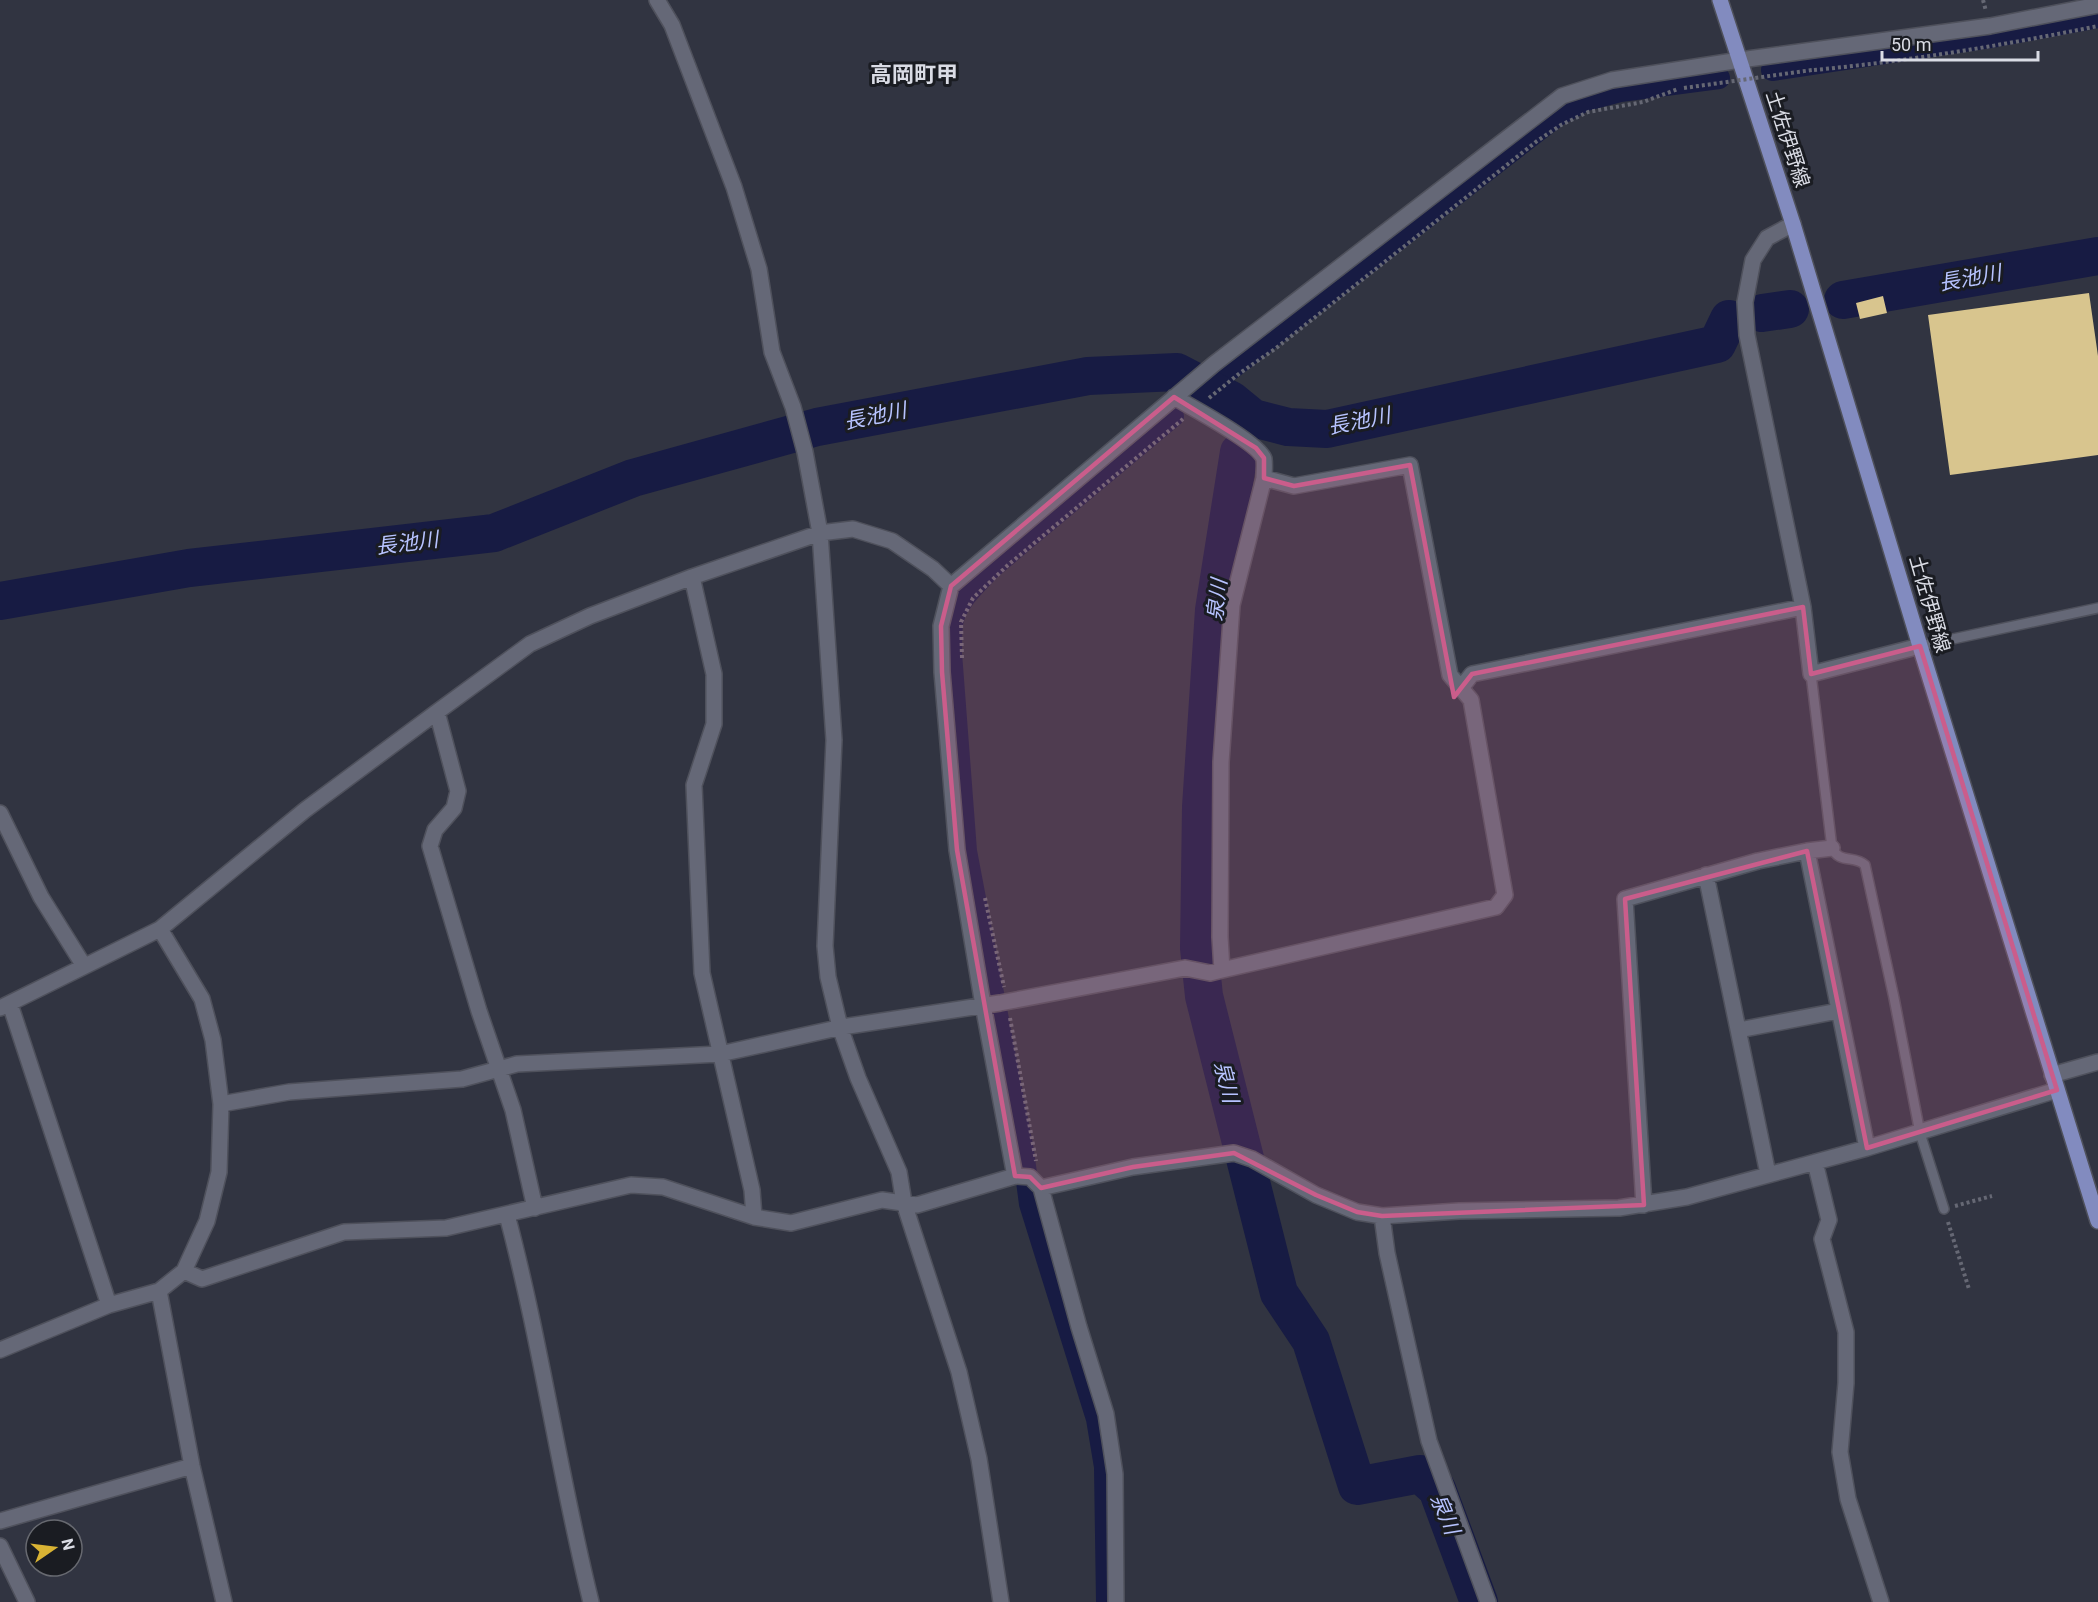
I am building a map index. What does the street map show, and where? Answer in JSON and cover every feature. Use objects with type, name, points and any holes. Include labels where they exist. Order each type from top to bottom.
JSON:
[{"type":"main road","name":"土佐伊野線","points":[[1720,0],[1793,224],[1920,646],[2098,1221]]},
{"type":"street","points":[[657,0],[672,25],[734,187],[759,269],[772,352],[793,407],[805,452],[820,533],[834,740],[825,946],[828,977],[840,1028],[858,1078],[899,1172],[904,1203],[959,1372],[979,1459],[1001,1602]]},
{"type":"street","points":[[1116,1602],[1115,1474],[1106,1414],[1079,1327],[1027,1179],[995,1004],[957,850],[942,672],[941,626],[951,586],[1214,364],[1562,96],[1612,80],[1990,26],[2098,5]]},
{"type":"street","points":[[1793,224],[1767,238],[1753,260],[1745,302],[1747,335],[1803,607],[1811,674],[1920,646]]},
{"type":"street","points":[[1179,393],[1195,409],[1256,448],[1264,459],[1264,478],[1232,605],[1221,762],[1220,926],[1216,972]]},
{"type":"street","points":[[221,1104],[289,1092],[462,1079],[517,1064],[720,1054],[840,1028],[995,1004],[1185,968],[1216,972],[1496,907],[1504,895],[1471,700],[1450,675],[1410,465],[1294,486],[1264,478]]},
{"type":"street","points":[[109,1305],[5,1006],[160,928],[305,810],[530,644],[590,616],[692,577],[820,533],[853,530],[892,541],[933,570],[951,586]]},
{"type":"street","points":[[692,577],[714,674],[714,724],[694,785],[702,973],[752,1190],[754,1217]]},
{"type":"street","points":[[1461,688],[1472,674],[1803,607]]},
{"type":"street","points":[[437,712],[458,791],[454,808],[435,830],[430,846],[469,978],[513,1110],[535,1208]]},
{"type":"street","points":[[0,813],[41,897],[84,966]]},
{"type":"street","points":[[1644,1205],[1625,898],[1781,856],[1832,848]]},
{"type":"street","points":[[1807,851],[1867,1148]]},
{"type":"street","points":[[1706,875],[1768,1174]]},
{"type":"street","points":[[0,1350],[109,1305],[159,1291],[184,1271],[207,1221],[219,1172],[221,1104],[213,1040],[202,999],[160,928]]},
{"type":"street","points":[[1739,1030],[1838,1011]]},
{"type":"street","points":[[2052,1075],[2098,1062]]},
{"type":"street","points":[[184,1271],[202,1280],[344,1232],[446,1228],[631,1185],[663,1187],[754,1217],[791,1223],[882,1200],[918,1204],[1027,1179],[1234,1153],[1252,1159],[1316,1195],[1357,1212],[1382,1216],[1459,1211],[1619,1208],[1687,1197],[1867,1148],[2057,1090]]},
{"type":"street","points":[[1815,1162],[1829,1220],[1822,1239],[1845,1332],[1846,1383],[1840,1452],[1848,1499],[1881,1602]]},
{"type":"street","points":[[507,1215],[524,1276],[557,1452],[591,1602]]},
{"type":"street","points":[[1382,1216],[1387,1253],[1429,1441],[1488,1602]]},
{"type":"street","points":[[159,1291],[192,1466],[224,1602]]},
{"type":"street","points":[[0,1521],[192,1466]]},
{"type":"street","points":[[0,1546],[7,1576],[27,1602]]},
{"type":"lane","points":[[1920,646],[2098,608]]},
{"type":"lane","points":[[1811,674],[1832,848],[1834,854],[1841,858],[1858,860],[1865,865],[1920,1132],[1944,1209]]},
{"type":"path","points":[[962,669],[961,622],[973,598],[1008,565],[1240,373],[1275,349],[1537,141],[1561,125],[1588,112],[1643,102],[1684,88],[1812,70],[1897,62],[1995,47],[2098,26]]},
{"type":"path","points":[[984,891],[995,1004],[1027,1179]]},
{"type":"path","points":[[1969,1289],[1944,1209],[1992,1196]]},
{"type":"highlighted area","points":[[1174,397],[1256,448],[1264,458],[1264,478],[1294,486],[1410,465],[1454,697],[1472,674],[1803,607],[1811,674],[1920,646],[2057,1090],[1867,1148],[1807,851],[1625,899],[1644,1205],[1382,1216],[1357,1212],[1316,1195],[1234,1153],[1133,1167],[1041,1188],[1030,1177],[1015,1176],[957,850],[942,672],[941,626],[951,586]]},
{"type":"building","points":[[2089,293],[2098,356],[2098,455],[1950,475],[1928,315]]},
{"type":"building","points":[[1883,296],[1887,313],[1860,319],[1856,303]]},
{"type":"waterway","points":[[1772,70],[1997,36],[2098,17]]},
{"type":"waterway","points":[[1200,393],[1558,115],[1586,100],[1620,91],[1719,78]]},
{"type":"waterway","name":"長池川","points":[[1843,300],[2098,256]]},
{"type":"waterway","name":"長池川","points":[[1762,313],[1790,309]]},
{"type":"waterway","name":"長池川","points":[[0,601],[189,568],[494,533],[633,478],[817,427],[1088,376],[1177,372],[1231,400],[1253,418],[1288,427],[1327,429],[1717,344],[1729,319]]},
{"type":"waterway","points":[[1107,1602],[1105,1467],[1097,1419],[1030,1204],[1023,1151],[966,851],[951,631],[957,608],[990,569],[1173,416]]},
{"type":"waterway","name":"泉川","points":[[1239,452],[1214,610],[1201,807],[1199,948],[1204,996],[1279,1293],[1311,1341],[1357,1486],[1420,1474],[1437,1489],[1479,1602]]},
{"type":"district","name":"高岡町甲","points":[[914,74]]}]
